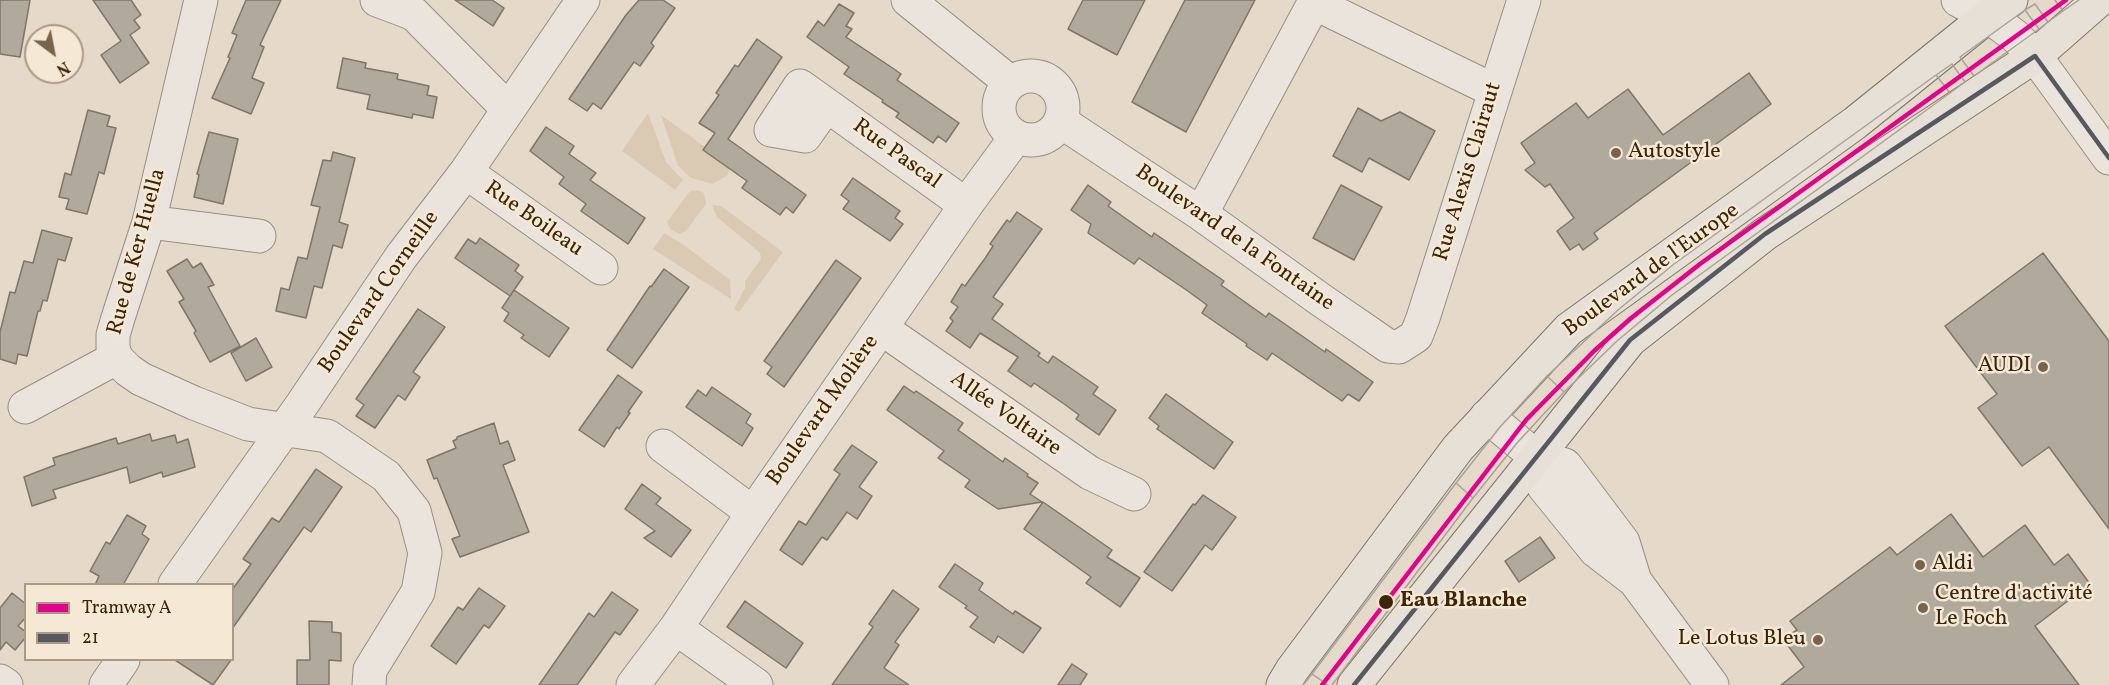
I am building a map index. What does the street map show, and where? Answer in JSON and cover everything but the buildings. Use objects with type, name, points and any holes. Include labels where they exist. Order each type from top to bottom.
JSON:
[{"type":"main road","name":"Boulevard de l'Europe","points":[[1354,685],[1630,340],[1765,234],[2036,56],[2099,0]]},
{"type":"main road","name":"Boulevard de l'Europe","points":[[1283,685],[1458,448],[1569,329],[2003,17]]},
{"type":"street","name":"Rue de Ker Huella","points":[[201,0],[149,222],[113,335],[113,348],[116,358],[141,379],[194,403],[248,424],[327,436],[386,476],[414,511],[425,553],[418,592],[370,670],[369,685]]},
{"type":"street","points":[[377,0],[414,14],[508,109]]},
{"type":"street","name":"Boulevard Corneille","points":[[176,583],[303,403],[401,257],[466,172],[583,0]]},
{"type":"street","points":[[908,0],[1011,83]]},
{"type":"street","name":"Rue Alexis Clairaut","points":[[1410,341],[1416,336],[1424,318],[1524,0]]},
{"type":"street","points":[[1958,0],[2003,17],[2036,56],[2109,158]]},
{"type":"street","points":[[1201,214],[1314,3],[1495,91]]},
{"type":"street","points":[[1030,76],[1041,78],[1057,90],[1062,100],[1063,110],[1060,121],[1055,130],[1037,140],[1016,137],[1001,122],[999,101],[1011,83],[1020,78],[1030,76]]},
{"type":"street","name":"Rue Pascal","points":[[826,106],[966,205]]},
{"type":"street","name":"Boulevard de la Fontaine","points":[[1060,121],[1201,214],[1388,346],[1399,347],[1410,341]]},
{"type":"street","name":"Boulevard Molière","points":[[633,685],[676,628],[966,205],[1016,137]]},
{"type":"street","name":"Rue Boileau","points":[[466,172],[601,268]]},
{"type":"street","points":[[149,222],[259,236]]},
{"type":"street","name":"Allée Voltaire","points":[[881,328],[1090,473],[1134,494]]},
{"type":"street","points":[[25,407],[116,358]]},
{"type":"street","points":[[1487,416],[1535,456],[1565,465],[1623,542],[1635,581],[1712,685]]},
{"type":"street","points":[[663,446],[753,513]]},
{"type":"street","points":[[676,628],[756,685]]},
{"type":"street","points":[[106,685],[122,661]]},
{"type":"street","points":[[0,681],[6,685]]},
{"type":"shaded area","points":[[648,113],[666,162],[683,180],[675,190],[622,151]]},
{"type":"shaded area","points":[[661,115],[730,165],[728,175],[713,184],[691,178],[678,166]]},
{"type":"shaded area","points":[[698,190],[704,193],[706,204],[686,231],[679,234],[670,229],[667,222],[690,191]]},
{"type":"shaded area","points":[[712,205],[721,206],[783,252],[739,312],[734,309],[745,288],[745,281],[761,259],[760,253],[717,217]]},
{"type":"shaded area","points":[[664,233],[684,245],[730,280],[731,299],[653,249]]},
{"type":"tram line","points":[[2043,16],[2048,22],[2063,11],[2055,0]]},
{"type":"tram line","name":"A","points":[[1322,685],[1526,420],[1594,351],[1630,319],[1700,264],[2066,0]]},
{"type":"tram line","points":[[2059,5],[2063,11],[2079,0]]},
{"type":"tram line","points":[[2035,4],[2048,22],[2039,29],[2025,10],[2035,4]]},
{"type":"tram line","points":[[2025,10],[2039,29],[1974,76],[1960,57],[2025,10]]},
{"type":"tram line","points":[[1952,64],[1965,82],[1950,93],[1936,75],[1952,64]]},
{"type":"tram line","points":[[1936,75],[1950,93],[1672,295],[1617,341],[1564,392],[1547,376],[1618,310],[1674,264],[1936,75]]},
{"type":"tram line","points":[[1547,376],[1564,392],[1517,443],[1473,498],[1456,483],[1500,427],[1547,376]]},
{"type":"tram line","points":[[1328,685],[1312,674],[1456,483],[1473,498],[1332,685]]},
{"type":"tram line","points":[[1303,685],[1312,674],[1318,678]]},
{"type":"transit line","name":"21","points":[[1354,685],[1630,340],[1765,234],[2035,56],[2109,158]]},
{"type":"place","name":"Autostyle","points":[[1616,153]]},
{"type":"place","name":"AUDI","points":[[2043,367]]},
{"type":"place","name":"Aldi","points":[[1920,565]]},
{"type":"place","name":"Eau Blanche","points":[[1386,602]]},
{"type":"place","name":"Centre d'activité Le Foch","points":[[1923,608]]},
{"type":"place","name":"Le Lotus Bleu","points":[[1818,640]]}]
